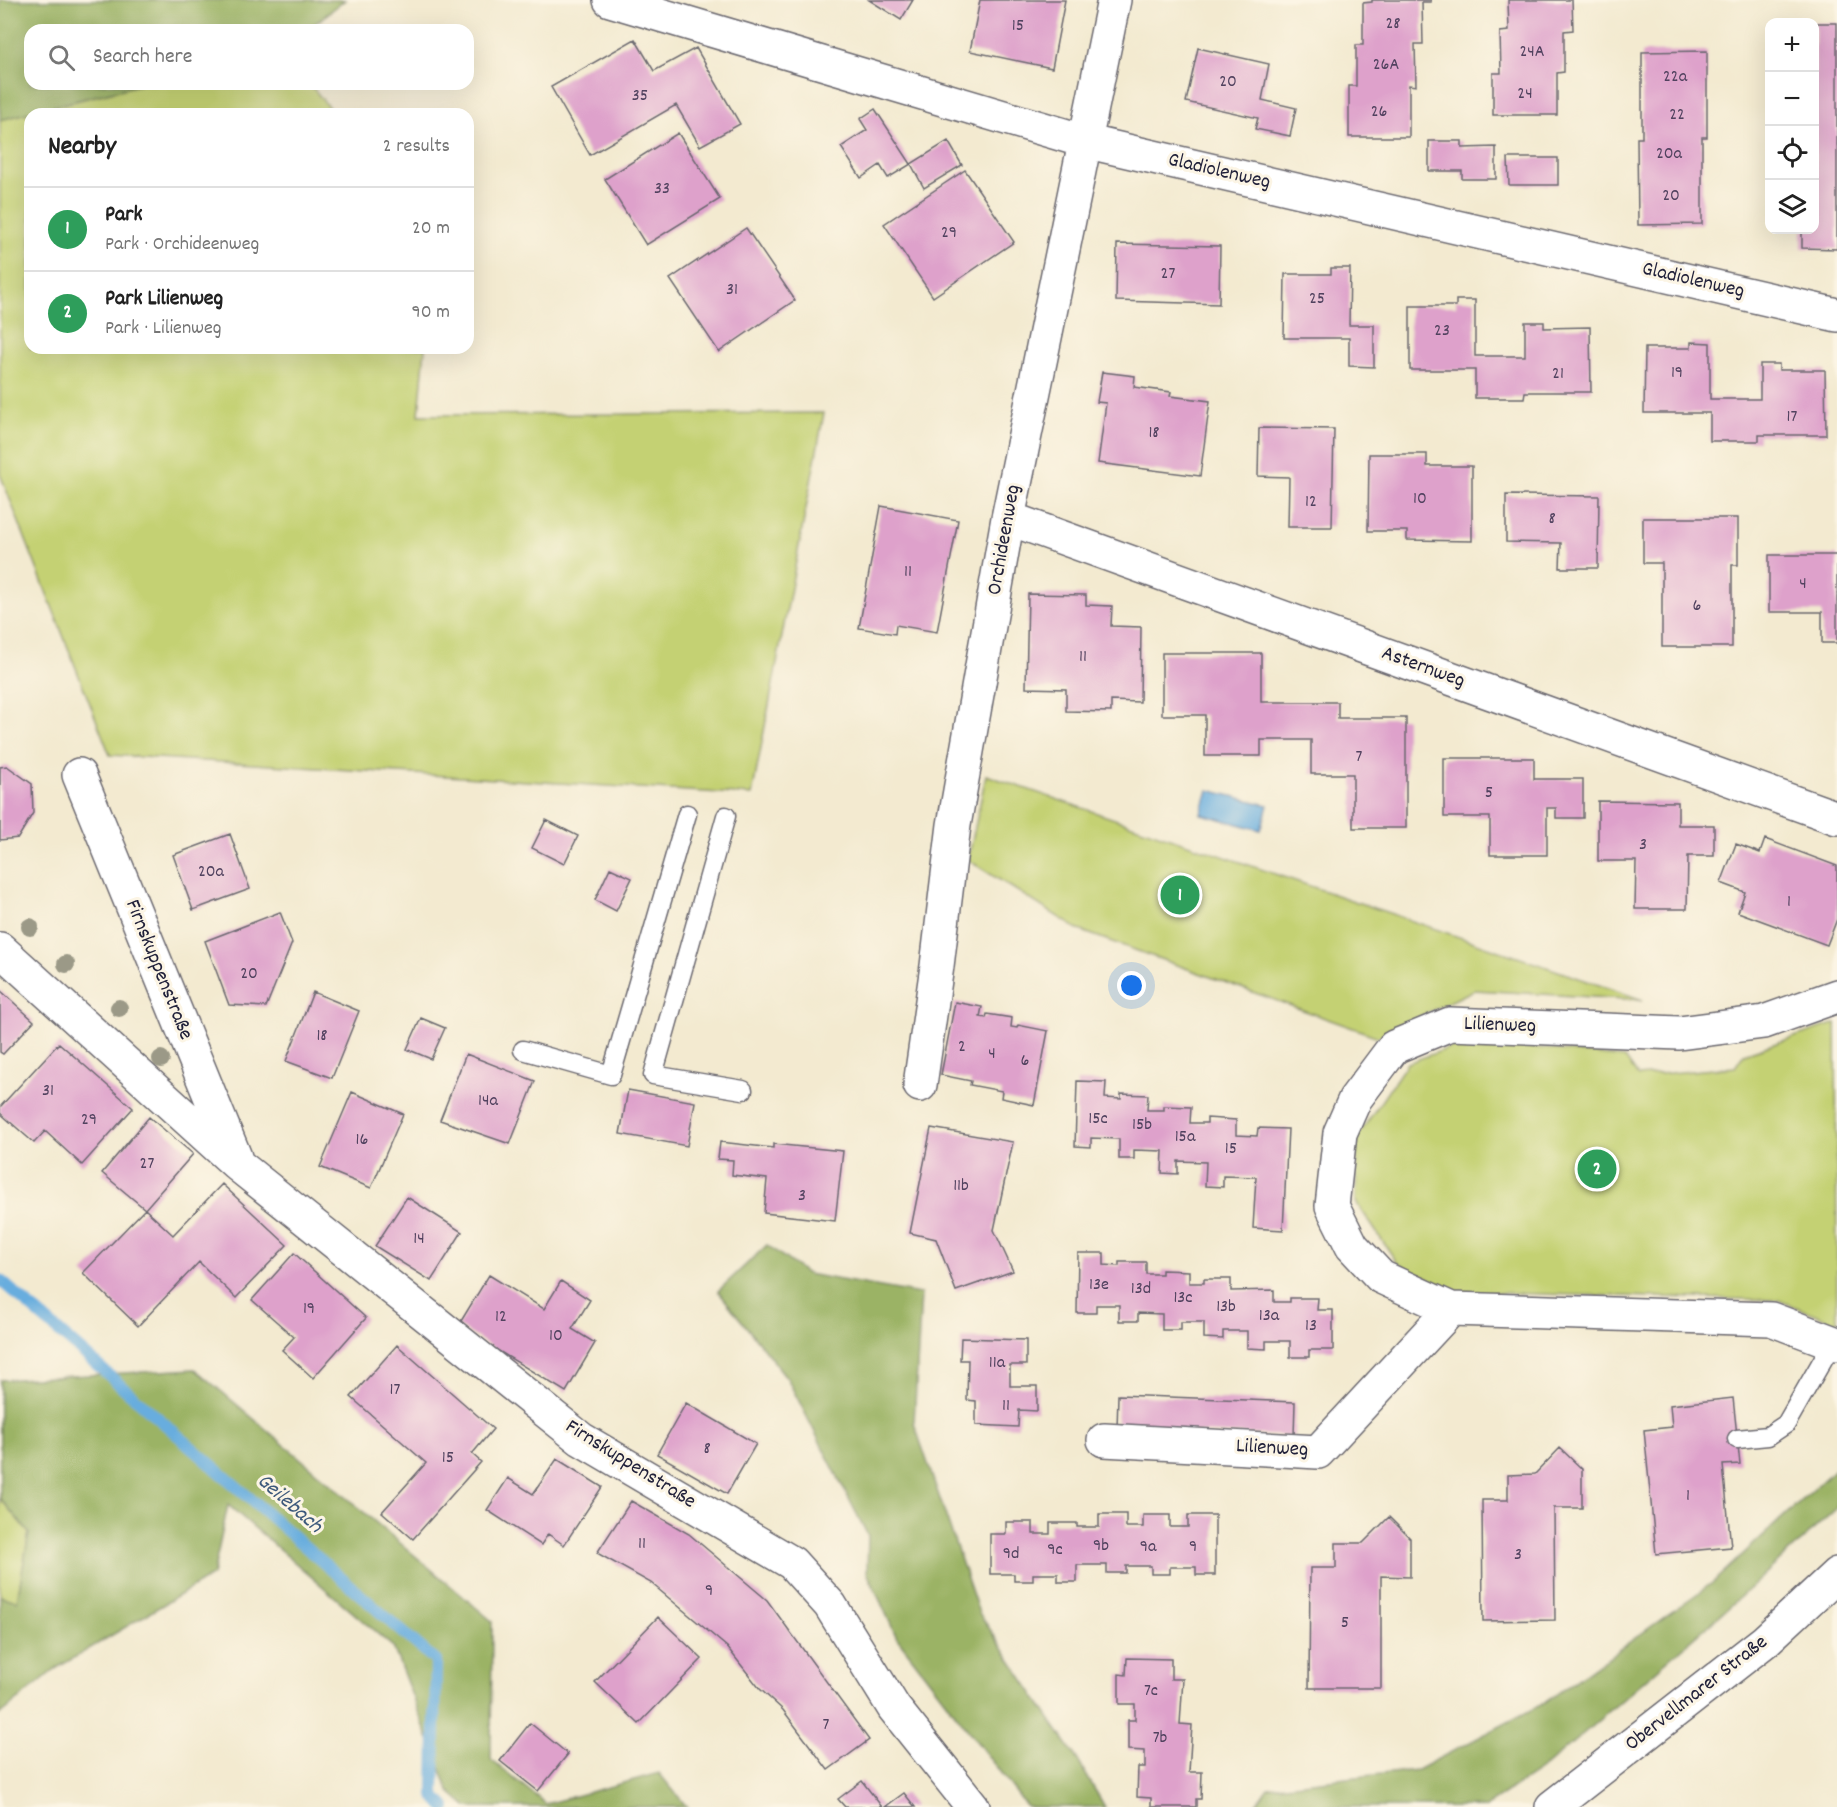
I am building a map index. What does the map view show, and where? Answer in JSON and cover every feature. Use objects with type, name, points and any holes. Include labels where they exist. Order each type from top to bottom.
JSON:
[{"type":"street","name":"Gladiolenweg","points":[[610,0],[1084,141],[1837,315]]},
{"type":"street","name":"Orchideenweg","points":[[920,1085],[954,825],[1008,518],[1114,0]]},
{"type":"street","name":"Asternweg","points":[[1008,518],[1837,818]]},
{"type":"street","name":"Firnskuppenstraße","points":[[79,775],[238,1165]]},
{"type":"street","name":"Firnskuppenstraße","points":[[0,949],[238,1165],[581,1439],[792,1563],[830,1605],[894,1708],[974,1807]]},
{"type":"street","name":"Lilienweg","points":[[1835,1343],[1772,1319],[1451,1309],[1381,1277],[1352,1246],[1332,1206],[1341,1133],[1355,1099],[1394,1047],[1450,1024],[1679,1033],[1764,1022],[1837,996]]},
{"type":"street","name":"Lilienweg","points":[[1104,1440],[1318,1452],[1451,1309]]},
{"type":"street","name":"Obervellmarer Straße","points":[[1552,1807],[1765,1641],[1837,1574]]},
{"type":"lane","points":[[523,1050],[611,1075],[687,814]]},
{"type":"lane","points":[[726,816],[653,1075],[743,1090]]},
{"type":"lane","points":[[1737,1438],[1768,1436],[1786,1424],[1835,1343]]},
{"type":"green space","points":[[0,0],[345,0],[315,24],[24,24],[24,90],[118,90],[47,108],[24,108],[24,114],[0,120]]},
{"type":"green space","points":[[118,90],[315,90],[329,108],[47,108]]},
{"type":"green space","points":[[24,114],[24,354],[424,354],[419,415],[824,413],[752,795],[110,755],[0,474],[0,120]]},
{"type":"green space","points":[[986,775],[1643,1000],[1474,990],[1378,1037],[1079,930],[968,860]]},
{"type":"green space","points":[[1836,1023],[1837,1323],[1778,1300],[1459,1292],[1398,1264],[1356,1202],[1357,1137],[1407,1063],[1472,1040],[1625,1058],[1638,1076],[1735,1067],[1744,1054]]},
{"type":"green space","points":[[767,1245],[807,1274],[921,1294],[914,1423],[979,1613],[1077,1759],[1105,1807],[1027,1807],[897,1638],[867,1572],[868,1536],[787,1378],[718,1291]]},
{"type":"green space","points":[[195,1369],[492,1621],[491,1760],[546,1804],[659,1773],[687,1807],[467,1807],[449,1791],[393,1647],[228,1505],[213,1575],[55,1669],[0,1715],[0,1596],[17,1601],[29,1533],[0,1498],[0,1380]]},
{"type":"green space","points":[[1837,1467],[1837,1508],[1727,1609],[1546,1766],[1485,1807],[1254,1807],[1268,1787],[1417,1770],[1544,1703],[1712,1583]]},
{"type":"green space","points":[[0,1498],[29,1533],[17,1602],[0,1596]]},
{"type":"water","points":[[1208,790],[1268,805],[1261,830],[1201,814]]},
{"type":"building","points":[[869,0],[913,0],[901,20]]},
{"type":"building","points":[[980,0],[1065,0],[1052,68],[970,51]]},
{"type":"building","points":[[1372,0],[1431,0],[1431,2],[1422,2],[1423,44],[1415,44],[1416,86],[1409,85],[1409,137],[1349,137],[1349,86],[1356,86],[1356,45],[1363,45],[1363,3],[1372,2]]},
{"type":"building","points":[[1508,0],[1572,0],[1573,30],[1564,31],[1564,72],[1557,73],[1557,115],[1493,115],[1493,73],[1501,73],[1500,32],[1509,31]]},
{"type":"building","points":[[1819,23],[1837,23],[1837,249],[1802,248],[1802,234],[1819,234]]},
{"type":"building","points":[[635,39],[654,71],[696,48],[740,124],[700,146],[676,105],[590,155],[551,87]]},
{"type":"building","points":[[1198,48],[1269,64],[1262,100],[1296,108],[1290,136],[1255,129],[1258,118],[1186,102]]},
{"type":"building","points":[[1707,51],[1707,137],[1702,137],[1702,224],[1638,225],[1637,138],[1642,138],[1642,52]]},
{"type":"building","points":[[875,109],[911,164],[888,178],[880,165],[861,178],[841,147],[867,130],[860,119]]},
{"type":"building","points":[[678,133],[720,199],[646,245],[605,179]]},
{"type":"building","points":[[948,141],[962,165],[924,188],[911,164]]},
{"type":"building","points":[[1429,141],[1462,141],[1462,148],[1496,147],[1496,179],[1462,179],[1462,171],[1429,171]]},
{"type":"building","points":[[1508,158],[1558,158],[1558,185],[1509,185]]},
{"type":"building","points":[[965,170],[1014,242],[933,297],[884,224]]},
{"type":"building","points":[[746,228],[795,300],[719,352],[670,279]]},
{"type":"building","points":[[1117,244],[1220,246],[1219,304],[1116,301]]},
{"type":"building","points":[[1331,268],[1350,268],[1349,325],[1374,325],[1374,367],[1349,366],[1349,338],[1284,338],[1285,274],[1331,274]]},
{"type":"building","points":[[1456,300],[1475,300],[1475,356],[1525,356],[1525,322],[1544,322],[1544,328],[1590,327],[1591,392],[1525,392],[1524,398],[1475,398],[1475,370],[1410,370],[1410,306],[1456,306]]},
{"type":"building","points":[[1691,342],[1710,343],[1710,399],[1760,399],[1760,364],[1779,364],[1779,370],[1825,370],[1826,435],[1759,435],[1759,441],[1710,441],[1710,413],[1644,413],[1645,348],[1691,348]]},
{"type":"building","points":[[1102,372],[1135,376],[1134,387],[1171,392],[1170,396],[1210,401],[1200,476],[1098,463],[1106,403],[1097,402]]},
{"type":"building","points":[[1259,428],[1334,429],[1332,527],[1288,527],[1289,477],[1258,476]]},
{"type":"building","points":[[1369,454],[1427,454],[1427,466],[1472,466],[1472,541],[1407,540],[1407,531],[1368,531]]},
{"type":"building","points":[[1506,495],[1599,496],[1598,568],[1560,568],[1561,543],[1506,542]]},
{"type":"building","points":[[881,506],[958,520],[937,632],[896,625],[895,634],[859,628]]},
{"type":"building","points":[[1643,518],[1738,518],[1738,565],[1732,565],[1732,647],[1662,647],[1662,563],[1643,563]]},
{"type":"building","points":[[1769,555],[1837,555],[1837,643],[1822,643],[1822,612],[1769,612]]},
{"type":"building","points":[[1028,594],[1086,595],[1086,605],[1112,606],[1111,626],[1141,627],[1140,702],[1111,701],[1111,712],[1066,711],[1066,689],[1026,688]]},
{"type":"building","points":[[1162,653],[1261,653],[1261,702],[1338,702],[1338,718],[1406,718],[1406,828],[1353,828],[1353,774],[1311,774],[1311,740],[1261,740],[1261,756],[1205,756],[1205,715],[1162,715]]},
{"type":"building","points":[[1444,758],[1534,758],[1534,779],[1583,779],[1583,818],[1556,818],[1556,808],[1547,808],[1547,855],[1490,855],[1490,817],[1444,817]]},
{"type":"building","points":[[7,766],[32,784],[33,813],[18,838],[0,840],[0,767]]},
{"type":"building","points":[[1598,801],[1678,802],[1678,825],[1714,825],[1714,856],[1688,856],[1687,909],[1635,909],[1636,861],[1598,861]]},
{"type":"building","points":[[546,820],[578,836],[564,864],[532,848]]},
{"type":"building","points":[[230,834],[250,889],[193,910],[173,855]]},
{"type":"building","points":[[1765,839],[1837,866],[1837,919],[1827,945],[1738,912],[1745,892],[1721,883],[1736,844],[1760,853]]},
{"type":"building","points":[[610,868],[632,878],[616,911],[595,900]]},
{"type":"building","points":[[280,912],[292,943],[266,1007],[229,1005],[205,941]]},
{"type":"building","points":[[0,990],[34,1021],[3,1054],[0,1052]]},
{"type":"building","points":[[313,992],[359,1011],[332,1078],[286,1061]]},
{"type":"building","points":[[955,1002],[982,1007],[980,1017],[986,1018],[987,1014],[1012,1018],[1011,1027],[1017,1028],[1018,1025],[1048,1031],[1034,1105],[1001,1098],[1002,1091],[970,1085],[971,1081],[941,1075]]},
{"type":"building","points":[[421,1018],[445,1028],[431,1059],[407,1049]]},
{"type":"building","points":[[59,1043],[133,1108],[82,1165],[45,1131],[34,1143],[0,1113],[0,1107]]},
{"type":"building","points":[[466,1054],[535,1081],[510,1144],[440,1120]]},
{"type":"building","points":[[1077,1081],[1106,1082],[1105,1098],[1121,1099],[1121,1094],[1148,1095],[1147,1110],[1164,1110],[1164,1106],[1191,1107],[1190,1123],[1207,1123],[1207,1118],[1236,1120],[1236,1135],[1257,1136],[1258,1128],[1288,1129],[1283,1230],[1253,1228],[1256,1177],[1223,1176],[1223,1187],[1205,1186],[1206,1162],[1178,1161],[1178,1174],[1162,1173],[1163,1151],[1134,1150],[1134,1159],[1119,1159],[1119,1139],[1091,1138],[1091,1147],[1075,1146]]},
{"type":"building","points":[[628,1090],[695,1102],[687,1146],[620,1134]]},
{"type":"building","points":[[352,1092],[403,1114],[371,1188],[320,1167]]},
{"type":"building","points":[[149,1117],[193,1154],[145,1209],[102,1173]]},
{"type":"building","points":[[931,1128],[1013,1142],[994,1230],[1013,1271],[956,1291],[936,1239],[910,1233]]},
{"type":"building","points":[[720,1142],[773,1148],[773,1144],[843,1151],[835,1221],[764,1213],[767,1179],[732,1175],[733,1160],[718,1159]]},
{"type":"building","points":[[222,1184],[287,1245],[236,1298],[199,1262],[138,1326],[83,1273],[145,1209],[173,1235]]},
{"type":"building","points":[[407,1197],[462,1232],[431,1281],[375,1246]]},
{"type":"building","points":[[294,1253],[366,1318],[313,1378],[282,1350],[294,1337],[252,1300]]},
{"type":"building","points":[[1078,1253],[1104,1253],[1104,1265],[1119,1266],[1119,1262],[1146,1262],[1146,1274],[1162,1274],[1162,1270],[1189,1271],[1189,1283],[1204,1283],[1204,1279],[1231,1279],[1231,1291],[1274,1290],[1274,1302],[1290,1302],[1290,1298],[1318,1298],[1317,1310],[1333,1310],[1333,1350],[1309,1350],[1309,1357],[1290,1357],[1290,1341],[1266,1341],[1266,1349],[1247,1348],[1247,1331],[1223,1331],[1223,1339],[1204,1338],[1204,1322],[1181,1322],[1181,1330],[1162,1330],[1162,1314],[1138,1313],[1138,1321],[1119,1321],[1119,1305],[1096,1305],[1096,1313],[1077,1313]]},
{"type":"building","points":[[489,1275],[544,1309],[561,1281],[590,1300],[572,1329],[595,1343],[566,1392],[458,1326]]},
{"type":"building","points":[[961,1338],[1026,1340],[1026,1365],[1010,1365],[1010,1386],[1037,1386],[1037,1411],[1019,1410],[1018,1427],[976,1425],[976,1401],[967,1400],[968,1360],[960,1360]]},
{"type":"building","points":[[397,1345],[493,1429],[472,1454],[481,1462],[413,1539],[382,1512],[426,1463],[351,1397]]},
{"type":"building","points":[[1118,1395],[1295,1402],[1294,1436],[1117,1429]]},
{"type":"building","points":[[1733,1398],[1740,1464],[1723,1465],[1731,1547],[1656,1554],[1644,1430],[1672,1427],[1670,1405]]},
{"type":"building","points":[[686,1403],[756,1444],[727,1494],[657,1454]]},
{"type":"building","points":[[1560,1448],[1582,1469],[1582,1508],[1554,1508],[1555,1620],[1483,1621],[1482,1500],[1508,1500],[1508,1475],[1535,1474]]},
{"type":"building","points":[[557,1459],[602,1487],[564,1545],[548,1534],[541,1545],[487,1510],[508,1478],[533,1494]]},
{"type":"building","points":[[631,1501],[689,1534],[767,1600],[869,1740],[828,1770],[783,1710],[760,1689],[727,1647],[651,1583],[597,1553]]},
{"type":"building","points":[[1099,1514],[1126,1514],[1126,1527],[1143,1527],[1143,1515],[1170,1515],[1170,1527],[1188,1527],[1188,1515],[1215,1515],[1215,1575],[1196,1575],[1196,1567],[1170,1567],[1170,1574],[1151,1574],[1151,1566],[1126,1566],[1126,1573],[1107,1573],[1107,1565],[1077,1565],[1077,1582],[1058,1582],[1058,1574],[1033,1574],[1033,1581],[1014,1581],[1014,1574],[990,1574],[990,1534],[1006,1534],[1006,1522],[1033,1522],[1033,1534],[1050,1534],[1050,1523],[1077,1523],[1077,1527],[1099,1527]]},
{"type":"building","points":[[1389,1517],[1410,1538],[1410,1577],[1381,1576],[1381,1688],[1309,1688],[1310,1568],[1336,1568],[1336,1543],[1363,1543]]},
{"type":"building","points":[[658,1617],[702,1659],[639,1724],[595,1682]]},
{"type":"building","points":[[1127,1658],[1171,1659],[1171,1679],[1183,1679],[1180,1724],[1192,1725],[1189,1772],[1202,1772],[1201,1799],[1196,1799],[1196,1807],[1151,1807],[1151,1798],[1137,1797],[1138,1767],[1145,1767],[1145,1751],[1128,1750],[1128,1720],[1135,1720],[1135,1704],[1119,1704],[1119,1674],[1126,1675]]},
{"type":"building","points":[[530,1723],[568,1754],[538,1791],[500,1761]]},
{"type":"building","points":[[862,1781],[882,1807],[845,1807],[838,1799]]},
{"type":"building","points":[[904,1793],[915,1807],[885,1807]]},
{"type":"waterway","name":"Geilebach","points":[[0,1280],[436,1661],[434,1796],[445,1807]]},
{"type":"place","name":"Park","points":[[1180,895]]},
{"type":"place","name":"Park Lilienweg","points":[[1597,1169]]}]
